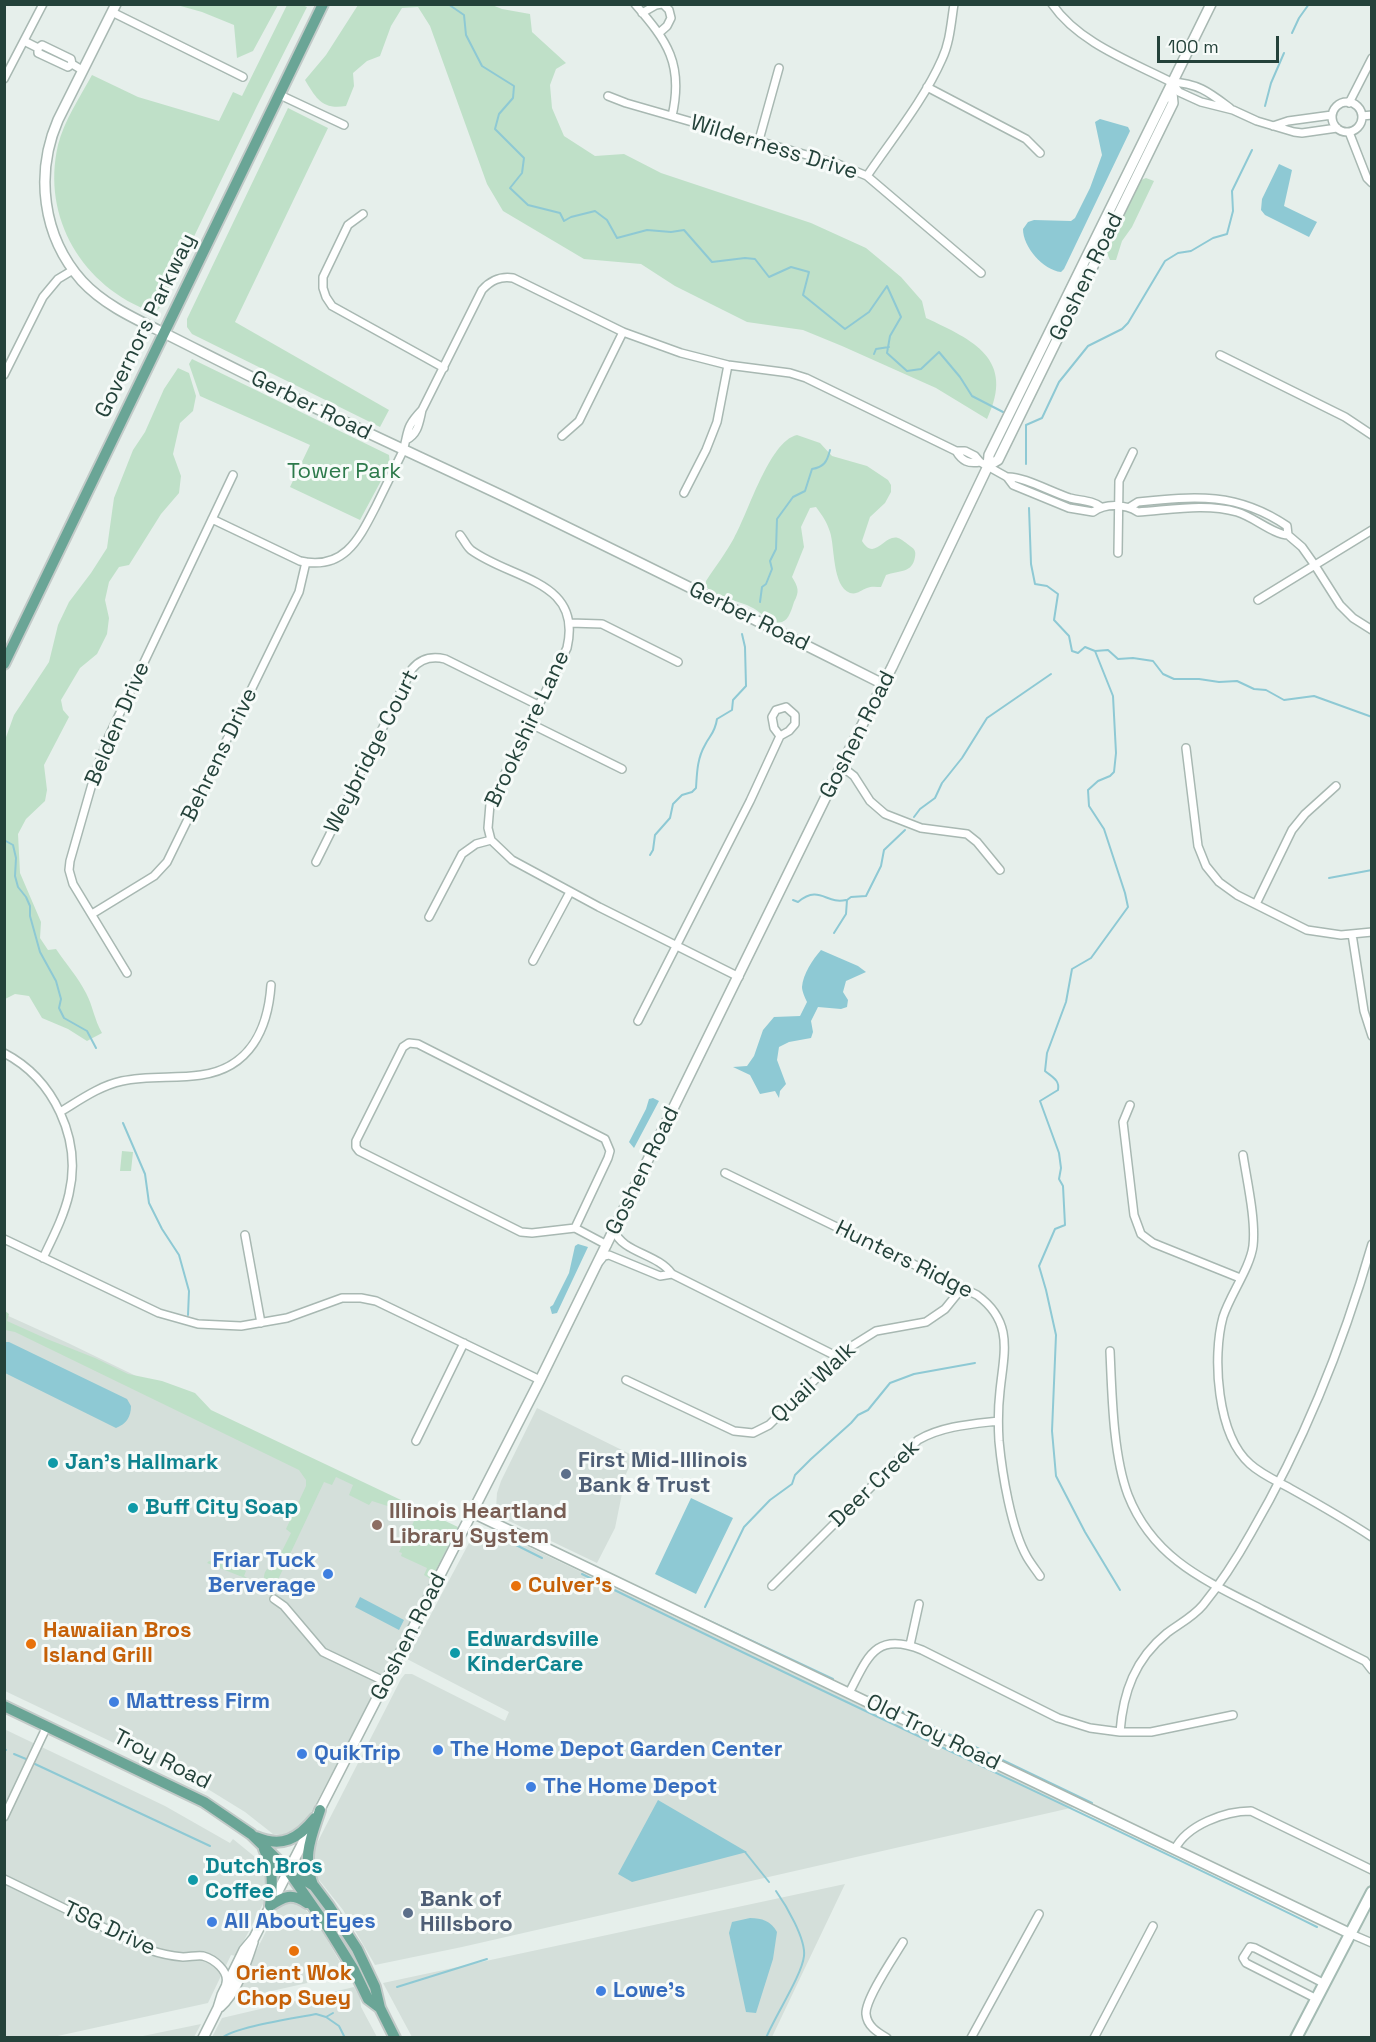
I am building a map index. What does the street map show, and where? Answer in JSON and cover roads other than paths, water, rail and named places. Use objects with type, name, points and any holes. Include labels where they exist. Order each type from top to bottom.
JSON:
[{"type":"main road","name":"Governors Parkway","points":[[4,664],[323,4]]},
{"type":"main road","name":"Troy Road","points":[[4,1706],[204,1802],[251,1834],[288,1870],[354,1970],[368,1999],[380,2008]]},
{"type":"main road","points":[[251,1834],[274,1841],[291,1839],[307,1828],[318,1813]]},
{"type":"main road","points":[[314,1886],[307,1868],[307,1857],[318,1813]]},
{"type":"main road","points":[[261,1843],[273,1877],[270,1906]]},
{"type":"main road","name":"Troy Road","points":[[288,1870],[314,1886],[357,1949],[375,1987],[380,2008],[395,2037]]},
{"type":"main road","points":[[1296,2037],[1371,1892]]},
{"type":"main road","points":[[270,1906],[283,1898],[292,1896],[313,1907]]},
{"type":"street","points":[[4,79],[43,4]]},
{"type":"street","points":[[635,4],[667,45],[674,68],[676,92],[672,116]]},
{"type":"street","points":[[642,13],[662,4],[669,10],[671,18],[667,26],[659,33]]},
{"type":"street","points":[[867,176],[927,87],[946,49],[954,4]]},
{"type":"street","points":[[1052,4],[1070,26],[1086,38],[1171,82],[1187,83],[1203,88],[1233,110]]},
{"type":"street","name":"Goshen Road","points":[[254,1938],[473,1513],[599,1262],[883,684],[984,464],[998,460],[1173,103],[1171,82],[1210,4]]},
{"type":"street","points":[[114,8],[243,76]]},
{"type":"street","name":"Gerber Road","points":[[114,8],[53,132],[45,165],[46,204],[54,235],[73,270],[83,282],[124,313],[404,451],[553,520],[883,684]]},
{"type":"street","points":[[24,41],[38,48],[42,45],[62,54],[82,70]]},
{"type":"street","points":[[1349,103],[1371,58]]},
{"type":"street","points":[[759,140],[779,68]]},
{"type":"street","points":[[1171,82],[1179,92],[1201,102],[1233,110],[1273,126],[1302,133],[1336,128],[1349,132],[1360,125],[1362,116],[1358,107],[1349,103],[1336,107],[1332,115],[1336,128]]},
{"type":"street","points":[[927,87],[1026,140],[1040,153]]},
{"type":"street","points":[[280,95],[344,125]]},
{"type":"street","name":"Wilderness Drive","points":[[608,96],[626,104],[838,164],[867,176],[981,273]]},
{"type":"street","points":[[1273,126],[1288,121],[1332,115]]},
{"type":"street","points":[[1362,116],[1371,115]]},
{"type":"street","points":[[1349,132],[1371,183]]},
{"type":"street","points":[[363,214],[348,225],[323,277],[322,288],[326,297],[332,306],[444,368]]},
{"type":"street","points":[[4,375],[43,297],[58,279],[73,270]]},
{"type":"street","points":[[212,519],[297,560],[306,562],[325,562],[337,558],[354,545],[360,538],[404,451],[405,433],[422,410],[482,290],[488,284],[505,277],[513,278],[623,332],[681,353],[728,365],[790,373],[806,378],[956,451],[961,459],[971,464],[984,464],[1007,477],[1013,485],[1069,507],[1093,512],[1101,507],[1118,506],[1130,507],[1138,512],[1204,508],[1228,510],[1262,523],[1280,535],[1288,535]]},
{"type":"street","points":[[562,436],[579,422],[623,332]]},
{"type":"street","points":[[1220,355],[1345,417],[1371,435]]},
{"type":"street","points":[[684,493],[706,450],[717,422],[728,365]]},
{"type":"street","points":[[1118,553],[1119,481],[1133,452]]},
{"type":"street","name":"Belden Drive","points":[[127,973],[73,884],[69,870],[70,861],[89,792],[109,736],[233,475]]},
{"type":"street","points":[[1130,507],[1138,502],[1196,498],[1224,499],[1264,511],[1287,526],[1288,535],[1314,564],[1340,606],[1371,630]]},
{"type":"street","points":[[1258,600],[1371,530]]},
{"type":"street","name":"Brookshire Lane","points":[[460,535],[470,549],[544,587],[560,599],[567,610],[570,622],[567,648],[490,804],[488,828],[491,840],[512,861],[739,977]]},
{"type":"street","name":"Behrens Drive","points":[[92,914],[154,876],[167,862],[299,592],[306,562]]},
{"type":"street","points":[[570,622],[602,624],[678,662]]},
{"type":"street","name":"Weybridge Court","points":[[316,862],[416,663],[430,658],[445,659],[538,705]]},
{"type":"street","points":[[529,723],[622,769]]},
{"type":"street","points":[[638,1021],[750,801],[779,734]]},
{"type":"street","points":[[1186,748],[1196,836],[1202,856],[1220,882],[1237,895],[1307,930],[1329,935],[1371,932]]},
{"type":"street","points":[[841,766],[854,776],[870,801],[885,814],[921,828],[967,834],[977,842],[1000,870]]},
{"type":"street","points":[[1256,904],[1292,830],[1305,814],[1336,786]]},
{"type":"street","points":[[429,917],[462,854],[476,844],[491,840]]},
{"type":"street","points":[[533,961],[570,892]]},
{"type":"street","points":[[1352,934],[1364,1011],[1371,1036]]},
{"type":"street","points":[[60,1112],[112,1083],[201,1075],[225,1068],[237,1061],[262,1031],[270,1006],[271,985]]},
{"type":"street","points":[[575,1228],[608,1158],[610,1151],[606,1139],[418,1044],[409,1043],[403,1047],[356,1144],[361,1152],[521,1232],[532,1233],[575,1228],[607,1245]]},
{"type":"street","points":[[4,1053],[34,1074],[46,1087],[60,1112],[71,1148],[72,1178],[64,1212],[43,1258]]},
{"type":"street","points":[[1130,1105],[1123,1122],[1134,1215],[1140,1234],[1153,1243],[1240,1278]]},
{"type":"street","points":[[1244,1155],[1253,1246],[1223,1317],[1218,1349],[1224,1416],[1228,1433],[1239,1452],[1258,1470],[1371,1535]]},
{"type":"street","name":"Hunters Ridge","points":[[725,1173],[986,1301],[998,1317],[1002,1328],[1005,1353],[998,1421],[1010,1506],[1026,1556],[1040,1576]]},
{"type":"street","points":[[614,1230],[623,1244],[665,1264],[672,1274],[838,1357]]},
{"type":"street","points":[[245,1235],[261,1323]]},
{"type":"street","points":[[4,1239],[151,1310],[198,1324],[223,1327],[261,1323],[286,1318],[342,1298],[361,1298],[388,1305],[540,1380]]},
{"type":"street","points":[[1119,1732],[1125,1695],[1137,1667],[1157,1641],[1194,1613],[1217,1586],[1251,1533],[1279,1481],[1317,1401],[1343,1334],[1371,1244]]},
{"type":"street","points":[[599,1262],[604,1256],[609,1255],[660,1276],[672,1274]]},
{"type":"street","name":"Quail Walk","points":[[626,1380],[734,1431],[753,1433],[776,1419],[838,1357],[876,1331],[920,1323],[936,1316],[945,1309],[962,1288]]},
{"type":"street","points":[[416,1441],[464,1343]]},
{"type":"street","points":[[1110,1351],[1112,1391],[1122,1476],[1143,1524],[1166,1552],[1194,1573],[1365,1661],[1371,1670]]},
{"type":"street","name":"Deer Creek","points":[[772,1586],[918,1440],[927,1435],[950,1429],[998,1421]]},
{"type":"street","name":"Old Troy Road","points":[[473,1513],[1351,1934]]},
{"type":"street","points":[[274,1599],[284,1606],[323,1652],[386,1682]]},
{"type":"street","points":[[910,1645],[919,1604]]},
{"type":"street","points":[[849,1693],[868,1657],[889,1643],[910,1645],[1058,1718],[1090,1728],[1119,1732],[1163,1730],[1233,1715]]},
{"type":"street","points":[[4,1817],[47,1726]]},
{"type":"street","points":[[1175,1849],[1179,1840],[1202,1825],[1230,1814],[1251,1811],[1371,1870]]},
{"type":"street","name":"TSG Drive","points":[[4,1879],[162,1954],[207,1958],[225,1971],[227,1979],[222,1995]]},
{"type":"street","points":[[971,2037],[1040,1914]]},
{"type":"street","points":[[1094,2037],[1153,1926]]},
{"type":"street","points":[[1351,1934],[1371,1943]]},
{"type":"street","points":[[203,2037],[244,1950],[254,1938]]},
{"type":"street","points":[[218,2008],[225,2003],[232,1992],[248,1959],[254,1938]]},
{"type":"street","points":[[887,2037],[872,2027],[868,2021],[867,2007],[903,1942]]},
{"type":"street","points":[[1317,1999],[1246,1964],[1243,1958],[1244,1953],[1250,1947],[1255,1948],[1325,1984]]},
{"type":"water","points":[[1100,119],[1128,127],[1130,131],[1061,272],[1047,267],[1035,257],[1026,243],[1023,229],[1028,222],[1034,220],[1071,221],[1075,218],[1090,188],[1102,155],[1095,122]]},
{"type":"water","points":[[1279,164],[1292,170],[1284,206],[1317,222],[1309,237],[1265,215],[1261,210],[1262,199]]},
{"type":"water","points":[[821,950],[858,966],[866,972],[846,981],[843,992],[848,1000],[847,1007],[841,1009],[818,1007],[811,1021],[813,1032],[811,1038],[789,1042],[779,1047],[777,1060],[786,1084],[780,1091],[779,1098],[775,1091],[760,1094],[750,1075],[733,1067],[747,1066],[754,1056],[763,1030],[774,1017],[800,1016],[807,1002],[802,989],[804,977]]},
{"type":"water","points":[[649,1099],[659,1101],[634,1148],[629,1142]]},
{"type":"water","points":[[578,1244],[588,1247],[557,1313],[552,1314],[550,1307],[569,1273],[575,1246]]},
{"type":"water","points":[[4,1342],[9,1342],[127,1399],[131,1406],[127,1420],[116,1428],[5,1373]]},
{"type":"water","points":[[691,1498],[733,1518],[696,1594],[655,1574]]},
{"type":"water","points":[[360,1597],[404,1620],[399,1630],[355,1607]]},
{"type":"water","points":[[658,1800],[747,1852],[632,1882],[618,1874]]},
{"type":"water","points":[[750,1918],[766,1921],[777,1932],[773,1959],[756,2013],[746,2012],[729,1933],[732,1922]]},
{"type":"waterway","points":[[448,4],[464,15],[466,35],[482,66],[514,86],[513,98],[499,114],[495,129],[524,158],[522,173],[510,188],[528,205],[560,213],[564,221],[595,211],[607,220],[617,238],[647,230],[671,232],[684,230],[712,262],[755,259],[769,277],[791,267],[809,272],[803,295],[845,329],[869,312],[887,286],[901,317],[890,336],[887,353],[907,371],[921,369],[939,352],[960,377],[972,396],[1003,412]]},
{"type":"waterway","points":[[1292,33],[1309,4]]},
{"type":"waterway","points":[[1265,106],[1271,83],[1284,53]]},
{"type":"waterway","points":[[1026,464],[1026,425],[1042,418],[1059,382],[1088,346],[1122,329],[1128,323],[1165,261],[1178,253],[1191,251],[1213,238],[1227,234],[1233,211],[1232,191],[1252,150]]},
{"type":"waterway","points":[[874,354],[876,349],[889,347]]},
{"type":"waterway","points":[[760,602],[762,587],[766,584],[772,569],[770,561],[776,549],[777,519],[793,497],[805,491],[812,469],[824,463],[830,450]]},
{"type":"waterway","points":[[1029,508],[1031,564],[1035,584],[1047,586],[1058,594],[1054,620],[1069,636],[1072,651],[1078,653],[1085,647],[1095,651],[1113,696],[1116,753],[1114,772],[1088,790],[1089,806],[1104,829],[1128,907],[1091,958],[1072,969],[1066,1002],[1047,1053],[1045,1071],[1057,1081],[1058,1090],[1040,1101],[1059,1153],[1061,1168],[1059,1179],[1063,1186],[1065,1225],[1055,1229],[1039,1266],[1056,1335],[1052,1431],[1056,1476],[1085,1532],[1120,1590]]},
{"type":"waterway","points":[[650,855],[655,835],[670,818],[673,804],[682,795],[696,788],[700,756],[714,731],[717,719],[732,710],[733,700],[746,686],[745,647],[742,634]]},
{"type":"waterway","points":[[1095,651],[1108,650],[1118,659],[1133,658],[1153,661],[1163,674],[1174,679],[1237,681],[1254,689],[1266,690],[1284,700],[1314,696],[1372,717]]},
{"type":"waterway","points":[[914,817],[920,809],[935,798],[942,783],[962,758],[987,718],[1051,674]]},
{"type":"waterway","points":[[834,933],[846,914],[847,900],[851,897],[866,896],[881,866],[884,850],[905,830]]},
{"type":"waterway","points":[[4,840],[13,845],[18,887],[30,906],[30,916],[40,952],[56,981],[61,999],[59,1008],[64,1018],[87,1031],[96,1048]]},
{"type":"waterway","points":[[1329,878],[1372,870]]},
{"type":"waterway","points":[[793,900],[798,902],[812,895],[839,901],[846,900]]},
{"type":"waterway","points":[[123,1123],[145,1174],[149,1203],[179,1255],[189,1291],[188,1315]]},
{"type":"waterway","points":[[705,1607],[744,1527],[770,1500],[792,1484],[795,1475],[811,1459],[858,1415],[868,1410],[890,1383],[914,1374],[975,1363]]},
{"type":"waterway","points":[[516,1545],[542,1558]]},
{"type":"waterway","points":[[582,1574],[1317,1927]]},
{"type":"waterway","points":[[701,1617],[833,1679]]},
{"type":"waterway","points":[[869,1696],[1092,1803]]},
{"type":"waterway","points":[[14,1754],[26,1759]]},
{"type":"waterway","points":[[35,1764],[210,1846]]},
{"type":"waterway","points":[[745,1852],[769,1882]]},
{"type":"waterway","points":[[766,2038],[798,1974],[804,1956],[799,1932],[776,1891]]},
{"type":"waterway","points":[[397,1987],[487,1959]]},
{"type":"waterway","points":[[222,2038],[239,2030],[266,2023],[316,2014],[326,2017],[333,2013]]},
{"type":"waterway","points":[[326,2017],[339,2026],[345,2038]]},
{"type":"place","name":"Jan's Hallmark","points":[[53,1463]]},
{"type":"place","name":"First Mid-Illinois Bank & Trust","points":[[566,1474]]},
{"type":"place","name":"Buff City Soap","points":[[133,1508]]},
{"type":"place","name":"Illinois Heartland Library System","points":[[377,1525]]},
{"type":"place","name":"Friar Tuck Berverage","points":[[328,1574]]},
{"type":"place","name":"Culver's","points":[[516,1586]]},
{"type":"place","name":"Hawaiian Bros Island Grill","points":[[31,1644]]},
{"type":"place","name":"Edwardsville KinderCare","points":[[455,1653]]},
{"type":"place","name":"Mattress Firm","points":[[114,1702]]},
{"type":"place","name":"The Home Depot Garden Center","points":[[438,1750]]},
{"type":"place","name":"QuikTrip","points":[[302,1754]]},
{"type":"place","name":"The Home Depot","points":[[531,1787]]},
{"type":"place","name":"Dutch Bros Coffee","points":[[193,1880]]},
{"type":"place","name":"Bank of Hillsboro","points":[[408,1913]]},
{"type":"place","name":"All About Eyes","points":[[212,1922]]},
{"type":"place","name":"Orient Wok Chop Suey","points":[[294,1951]]},
{"type":"place","name":"Lowe's","points":[[601,1991]]},
{"type":"park label","name":"Tower Park","points":[[344,472]]}]
